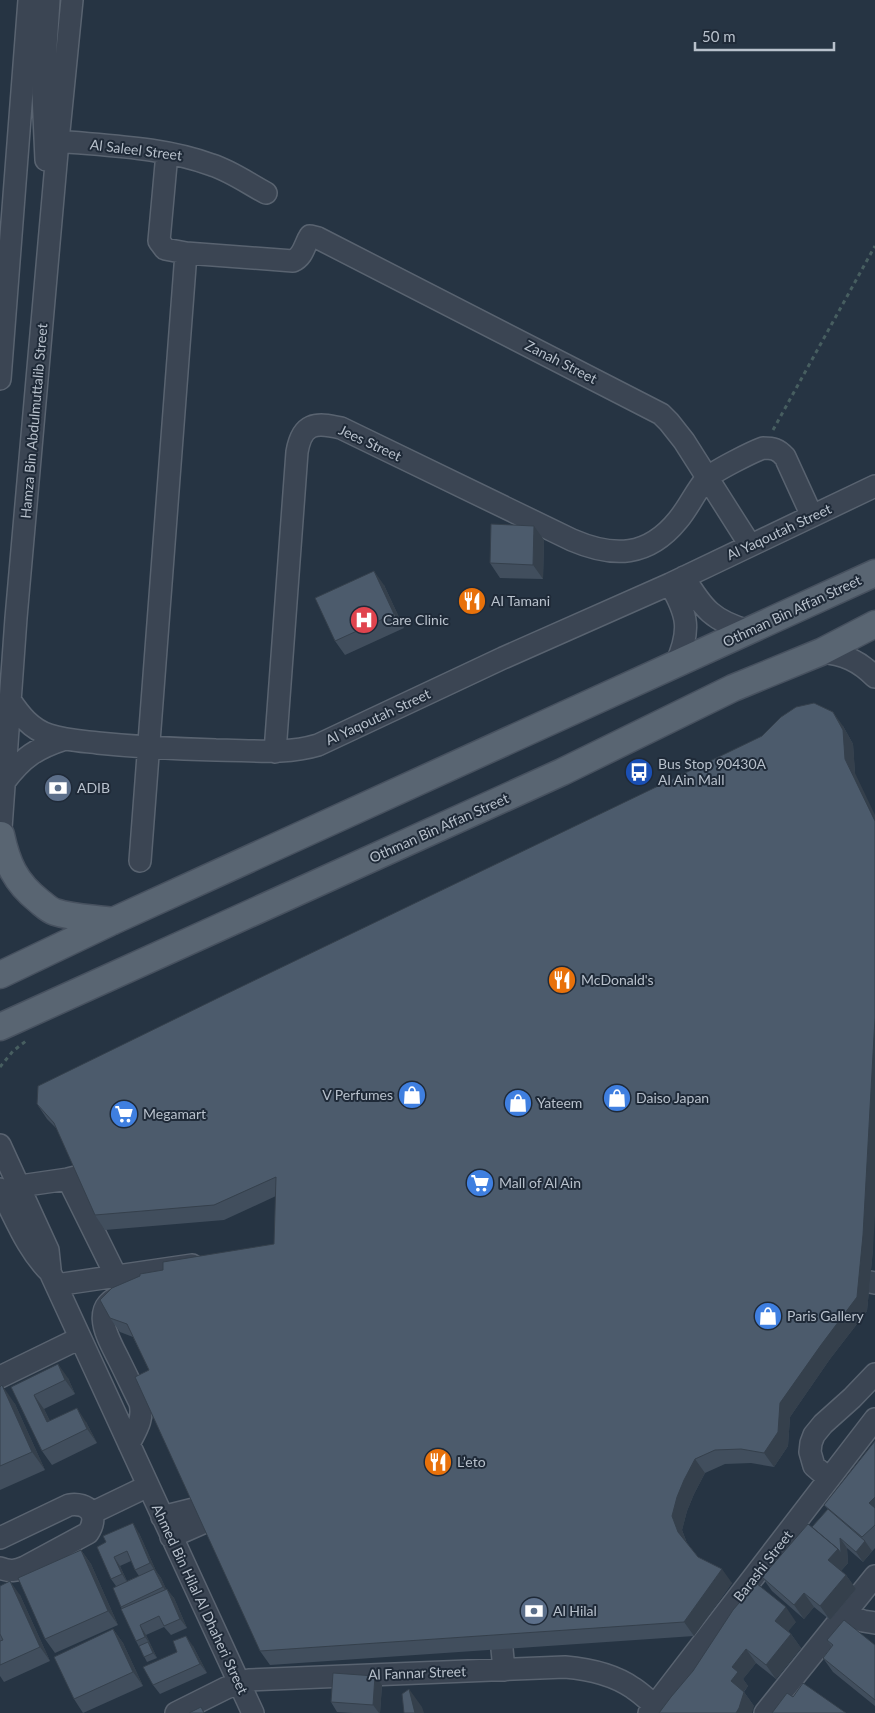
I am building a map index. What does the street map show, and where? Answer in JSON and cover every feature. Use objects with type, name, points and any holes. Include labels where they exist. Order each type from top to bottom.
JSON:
[{"type":"main road","name":"Othman Bin Affan Street","points":[[0,975],[113,921],[875,573]]},
{"type":"main road","name":"Othman Bin Affan Street","points":[[0,1027],[562,772],[733,688],[821,652],[875,624]]},
{"type":"main road","points":[[0,838],[14,875],[32,896],[52,911],[70,916],[113,921]]},
{"type":"street","points":[[0,379],[29,0]]},
{"type":"street","points":[[49,0],[43,114],[52,212]]},
{"type":"street","name":"Hamza Bin Abdulmuttalib Street","points":[[0,838],[58,141],[72,0]]},
{"type":"street","name":"Al Saleel Street","points":[[58,141],[189,157],[215,165],[266,193]]},
{"type":"street","points":[[140,861],[186,253],[165,249],[158,241],[167,153]]},
{"type":"street","name":"Zanah Street","points":[[186,253],[293,261],[302,253],[310,236],[318,238],[661,414],[677,431],[750,545]]},
{"type":"street","name":"Jees Street","points":[[275,752],[297,452],[302,433],[310,426],[319,424],[341,428],[572,540],[588,547],[605,551],[623,552],[646,548],[664,536],[680,519],[708,478]]},
{"type":"street","points":[[708,478],[763,448],[773,448],[780,451],[786,457],[812,516]]},
{"type":"street","name":"Al Yaqoutah Street","points":[[10,700],[20,715],[32,727],[48,735],[65,739],[149,748],[275,752],[318,745],[503,658],[677,581],[875,486]]},
{"type":"street","points":[[677,581],[714,617],[731,626],[749,631]]},
{"type":"street","points":[[676,664],[683,647],[686,630],[677,581]]},
{"type":"street","points":[[821,652],[837,653],[851,658],[864,666],[875,677]]},
{"type":"street","name":"Al Yaqoutah Street","points":[[5,781],[16,766],[30,754],[47,744],[65,739]]},
{"type":"street","name":"Ahmed Bin Hilal Al Dhaheri Street","points":[[0,1145],[10,1187],[30,1246],[53,1278],[253,1713]]},
{"type":"street","points":[[10,1187],[74,1178],[116,1276]]},
{"type":"street","points":[[53,1278],[116,1276],[213,1262]]},
{"type":"street","points":[[129,1444],[140,1421],[140,1403],[105,1332],[102,1319],[106,1306],[116,1297],[150,1288]]},
{"type":"street","points":[[0,1377],[80,1338]]},
{"type":"street","points":[[828,1478],[814,1466],[810,1452],[814,1435],[875,1374]]},
{"type":"street","name":"Barashi Street","points":[[652,1709],[875,1419]]},
{"type":"street","name":"Ahmed Bin Hilal Al Dhaheri Street","points":[[92,1513],[148,1486]]},
{"type":"street","points":[[0,1538],[69,1505],[78,1504],[86,1506],[92,1513],[94,1520],[88,1533],[82,1537],[16,1571],[7,1571],[0,1568]]},
{"type":"street","points":[[162,1517],[201,1515],[171,1537]]},
{"type":"street","points":[[765,1713],[875,1576]]},
{"type":"street","points":[[861,1593],[875,1615]]},
{"type":"street","points":[[843,1614],[875,1623]]},
{"type":"street","name":"Al Fannar Street","points":[[176,1713],[239,1683],[266,1679],[503,1659],[584,1669],[609,1676],[633,1687],[652,1709]]},
{"type":"path","points":[[763,448],[875,246]]},
{"type":"building","points":[[491,524],[534,526],[533,565],[490,563]]},
{"type":"building","name":"Care Clinic","points":[[374,571],[394,614],[335,641],[315,598]]},
{"type":"building","name":"Mall of Al Ain","points":[[814,703],[833,712],[843,730],[845,759],[875,821],[875,1018],[863,1235],[857,1297],[780,1403],[778,1432],[764,1453],[741,1449],[715,1450],[695,1459],[684,1480],[672,1516],[678,1532],[698,1557],[722,1569],[684,1622],[260,1651],[135,1377],[149,1370],[127,1324],[110,1318],[100,1300],[112,1288],[140,1276],[140,1274],[163,1270],[163,1262],[274,1244],[276,1177],[214,1205],[95,1215],[54,1123],[37,1104],[38,1086],[762,736],[781,717],[796,707]]},
{"type":"building","points":[[58,1364],[65,1380],[34,1395],[47,1422],[77,1408],[87,1429],[42,1451],[11,1387]]},
{"type":"building","points":[[2,1385],[32,1452],[0,1466],[0,1387]]},
{"type":"building","points":[[875,1441],[875,1497],[869,1503],[875,1508],[875,1525],[862,1537],[824,1505]]},
{"type":"building","points":[[828,1509],[865,1541],[856,1552],[840,1538],[841,1553],[812,1527]]},
{"type":"building","points":[[133,1523],[150,1563],[135,1570],[127,1551],[114,1557],[122,1574],[111,1579],[97,1547],[106,1542],[103,1536]]},
{"type":"building","points":[[808,1524],[838,1549],[828,1560],[846,1575],[820,1606],[804,1593],[794,1605],[762,1577]]},
{"type":"building","points":[[81,1550],[108,1611],[45,1639],[18,1578]]},
{"type":"building","points":[[154,1569],[163,1587],[121,1607],[113,1588]]},
{"type":"building","points":[[10,1581],[40,1647],[0,1665],[0,1641],[3,1640],[0,1634],[0,1586]]},
{"type":"building","points":[[756,1583],[786,1607],[775,1621],[791,1634],[766,1665],[746,1649],[732,1667],[738,1672],[731,1681],[744,1692],[736,1713],[659,1713],[693,1671],[733,1610]]},
{"type":"building","points":[[167,1589],[180,1619],[164,1626],[159,1616],[140,1625],[145,1637],[136,1641],[121,1609]]},
{"type":"building","points":[[844,1620],[875,1645],[875,1700],[823,1658],[833,1645],[827,1640]]},
{"type":"building","points":[[113,1629],[133,1672],[74,1699],[54,1657]]},
{"type":"building","points":[[186,1636],[200,1664],[153,1685],[143,1667],[177,1652],[173,1641]]},
{"type":"building","points":[[148,1642],[153,1653],[144,1657],[139,1646]]},
{"type":"building","points":[[333,1673],[375,1676],[373,1705],[331,1702]]},
{"type":"building","points":[[803,1683],[846,1713],[772,1713],[787,1693],[793,1697]]},
{"type":"building","points":[[409,1689],[415,1713],[404,1713],[402,1694]]},
{"type":"building","points":[[201,1707],[204,1713],[189,1713]]},
{"type":"place","name":"Al Tamani","points":[[472,601]]},
{"type":"place","name":"Care Clinic","points":[[364,620]]},
{"type":"place","name":"Bus Stop 90430A Al Ain Mall","points":[[639,772]]},
{"type":"place","name":"ADIB","points":[[58,788]]},
{"type":"place","name":"McDonald's","points":[[562,980]]},
{"type":"place","name":"V Perfumes","points":[[412,1095]]},
{"type":"place","name":"Daiso Japan","points":[[617,1098]]},
{"type":"place","name":"Yateem","points":[[518,1103]]},
{"type":"place","name":"Megamart","points":[[124,1114]]},
{"type":"place","name":"Mall of Al Ain","points":[[480,1183]]},
{"type":"place","name":"Paris Gallery","points":[[768,1316]]},
{"type":"place","name":"L’eto","points":[[438,1462]]},
{"type":"place","name":"Al Hilal","points":[[534,1611]]}]
